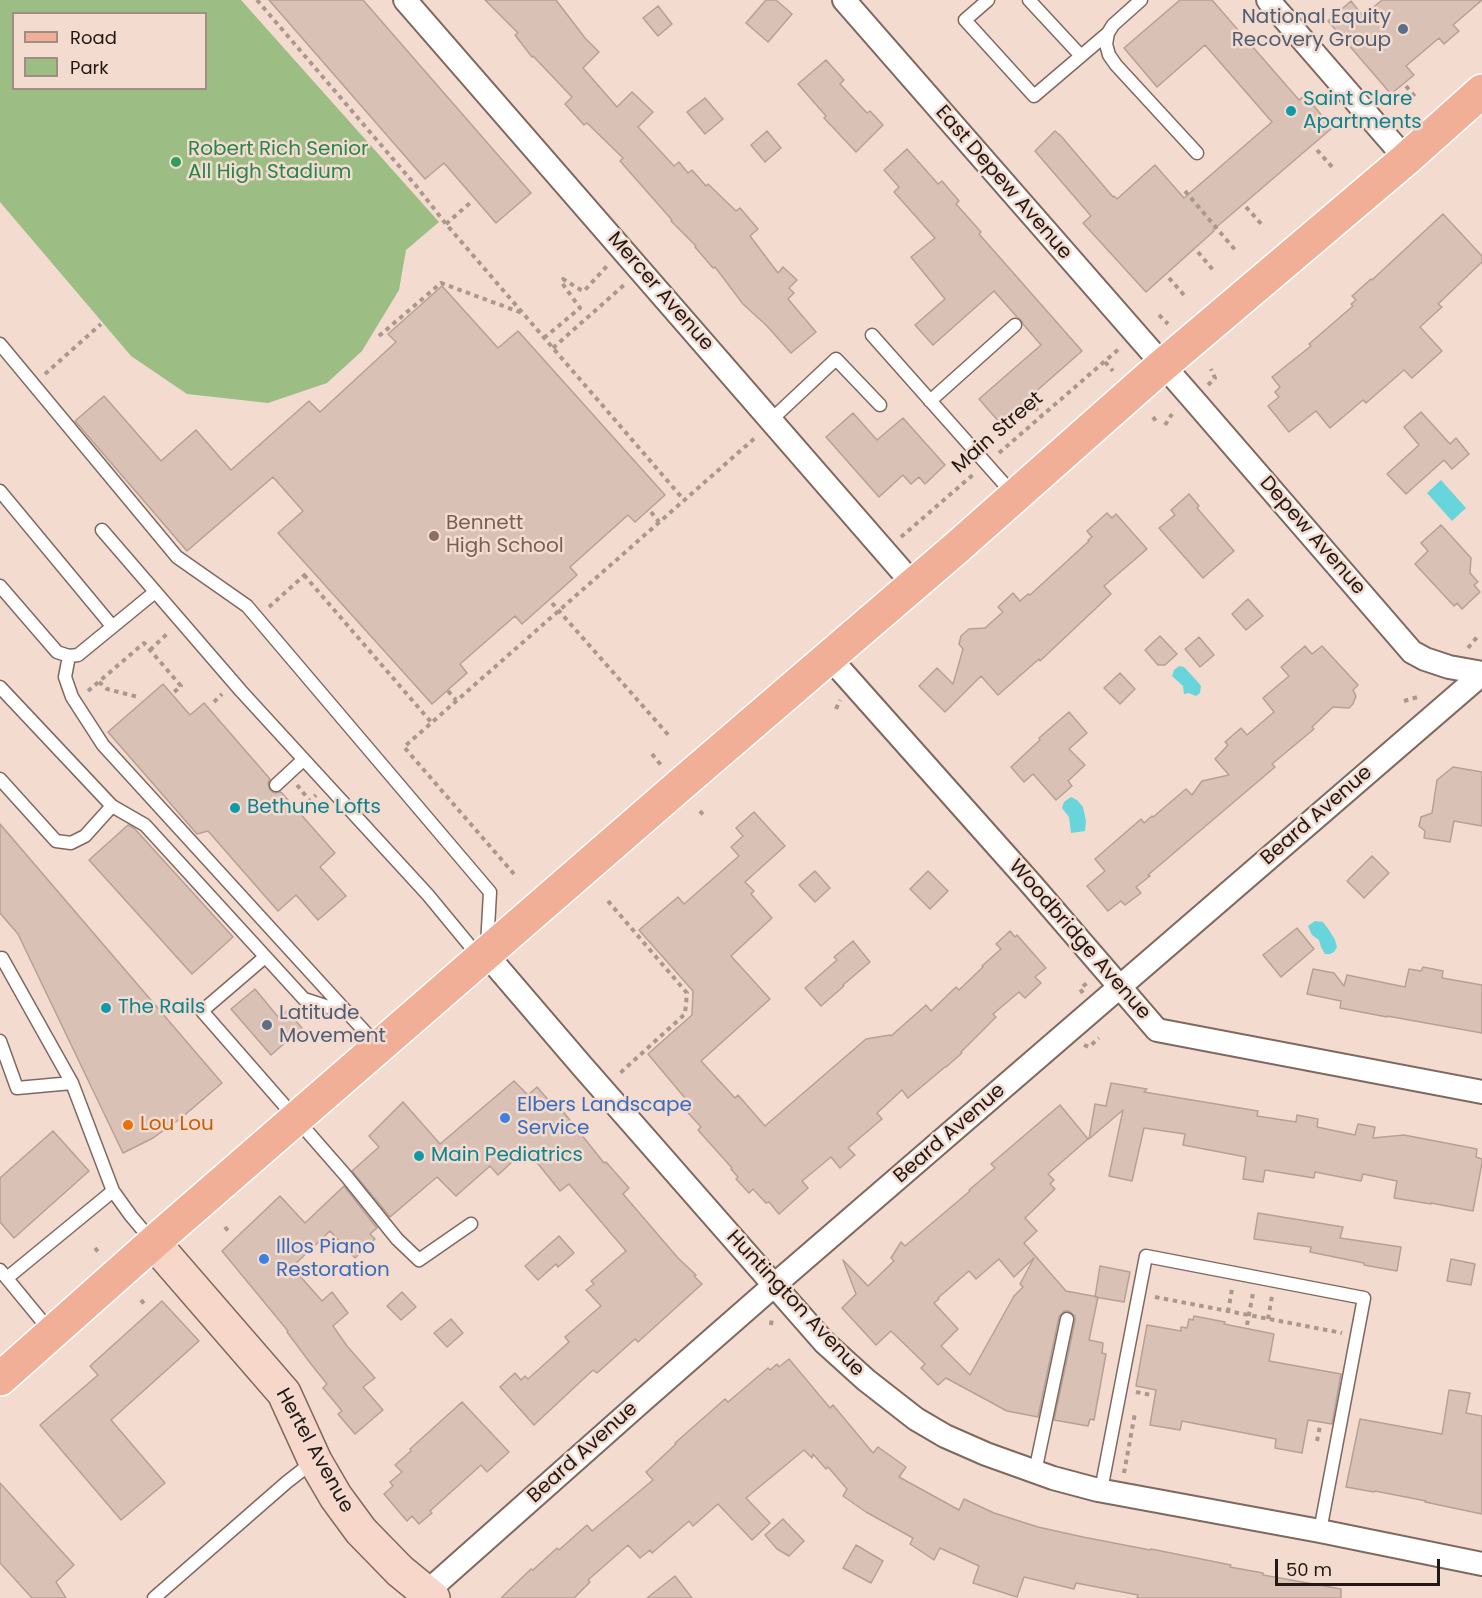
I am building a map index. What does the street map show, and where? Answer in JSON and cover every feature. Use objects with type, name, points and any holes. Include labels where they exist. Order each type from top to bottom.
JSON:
[{"type":"main road","points":[[0,1380],[296,1119],[914,585],[1163,365],[1406,159],[1482,91]]},
{"type":"street","name":"Mercer Avenue","points":[[405,0],[914,585]]},
{"type":"street","name":"East Depew Avenue","points":[[844,0],[1163,365]]},
{"type":"street","points":[[1268,0],[1406,159]]},
{"type":"street","name":"Depew Avenue","points":[[1163,365],[1412,652],[1449,667],[1482,673]]},
{"type":"street","name":"Woodbridge Avenue","points":[[829,657],[1157,1030],[1482,1092]]},
{"type":"street","name":"Beard Avenue","points":[[427,1596],[642,1401],[1482,673]]},
{"type":"street","name":"Huntington Avenue","points":[[484,956],[824,1342],[866,1380],[916,1419],[945,1436],[986,1454],[1053,1478],[1101,1490],[1482,1564]]},
{"type":"street","name":"Hertel Avenue","points":[[154,1243],[284,1393],[315,1461],[336,1497],[361,1531],[427,1596]]},
{"type":"lane","points":[[988,0],[965,20],[1034,96],[1108,33],[1113,25],[1141,0]]},
{"type":"lane","points":[[1029,0],[1081,56]]},
{"type":"lane","points":[[1108,33],[1106,44],[1109,55],[1116,66],[1197,153]]},
{"type":"lane","points":[[930,401],[1016,325]]},
{"type":"lane","points":[[872,335],[1015,495]]},
{"type":"lane","points":[[0,344],[177,557],[247,606],[490,892],[484,956]]},
{"type":"lane","points":[[771,420],[836,358],[880,405]]},
{"type":"lane","points":[[0,491],[112,626]]},
{"type":"lane","points":[[102,530],[303,760],[484,956]]},
{"type":"lane","points":[[0,586],[57,652],[69,656],[78,655],[155,592]]},
{"type":"lane","points":[[69,656],[65,677],[72,697],[101,742],[379,1047]]},
{"type":"lane","points":[[0,687],[112,806],[145,825],[303,999],[348,1013]]},
{"type":"lane","points":[[276,785],[303,760]]},
{"type":"lane","points":[[0,778],[56,841],[71,843],[85,836],[112,806]]},
{"type":"lane","points":[[265,957],[202,1011],[418,1260],[471,1224]]},
{"type":"lane","points":[[1,958],[72,1083],[114,1191],[154,1243]]},
{"type":"lane","points":[[0,1041],[17,1088],[72,1083]]},
{"type":"lane","points":[[52,1333],[3,1274],[114,1191]]},
{"type":"lane","points":[[1101,1490],[1146,1256],[1364,1298],[1320,1531]]},
{"type":"lane","points":[[1035,1472],[1067,1319]]},
{"type":"lane","points":[[154,1598],[287,1482],[315,1461]]},
{"type":"path","points":[[257,0],[684,500]]},
{"type":"path","points":[[1406,86],[1416,98]]},
{"type":"path","points":[[1317,150],[1333,168]]},
{"type":"path","points":[[1185,191],[1236,251]]},
{"type":"path","points":[[446,224],[471,202]]},
{"type":"path","points":[[1246,207],[1264,227]]},
{"type":"path","points":[[1198,252],[1213,270]]},
{"type":"path","points":[[544,338],[580,308],[562,283],[563,279],[584,291],[610,264]]},
{"type":"path","points":[[1169,278],[1184,295]]},
{"type":"path","points":[[379,336],[441,282],[523,313]]},
{"type":"path","points":[[552,348],[627,283]]},
{"type":"path","points":[[1160,315],[1168,324]]},
{"type":"path","points":[[61,360],[100,324]]},
{"type":"path","name":"Main Street","points":[[901,537],[1115,352]]},
{"type":"path","points":[[1105,362],[1113,371]]},
{"type":"path","points":[[1211,369],[1215,378]]},
{"type":"path","points":[[1029,400],[1042,416]]},
{"type":"path","points":[[1165,425],[1173,414]]},
{"type":"path","points":[[1153,417],[1158,424]]},
{"type":"path","points":[[514,874],[404,747],[750,442]]},
{"type":"path","points":[[651,513],[659,522]]},
{"type":"path","points":[[257,618],[309,571]]},
{"type":"path","points":[[304,575],[432,722]]},
{"type":"path","points":[[552,603],[671,738]]},
{"type":"path","points":[[150,650],[173,628]]},
{"type":"path","points":[[1468,648],[1478,636]]},
{"type":"path","points":[[87,691],[144,643],[181,686],[172,694]]},
{"type":"path","points":[[99,681],[107,689],[138,697]]},
{"type":"path","points":[[448,691],[456,700]]},
{"type":"path","points":[[214,702],[220,696]]},
{"type":"path","points":[[1404,701],[1418,697]]},
{"type":"path","points":[[836,709],[840,700]]},
{"type":"path","points":[[652,754],[661,765]]},
{"type":"path","points":[[296,784],[310,801],[317,795]]},
{"type":"path","points":[[700,811],[705,817]]},
{"type":"path","points":[[608,901],[687,993],[685,1014],[619,1074]]},
{"type":"path","points":[[1080,988],[1088,982]]},
{"type":"path","points":[[1089,1047],[1099,1038]]},
{"type":"path","points":[[225,1227],[230,1233]]},
{"type":"path","points":[[95,1248],[99,1253]]},
{"type":"path","points":[[1228,1312],[1232,1289]]},
{"type":"path","points":[[1247,1325],[1253,1293]]},
{"type":"path","points":[[1154,1297],[1347,1334]]},
{"type":"path","points":[[1268,1319],[1272,1297]]},
{"type":"path","points":[[141,1300],[146,1306]]},
{"type":"path","points":[[771,1325],[772,1316]]},
{"type":"path","points":[[1123,1476],[1138,1392],[1151,1395]]},
{"type":"green space","points":[[0,0],[241,0],[439,222],[406,250],[399,290],[362,351],[327,383],[268,403],[187,394],[131,356],[0,202]]},
{"type":"water","points":[[1441,480],[1466,508],[1452,521],[1427,493]]},
{"type":"water","points":[[1179,666],[1184,667],[1201,686],[1200,693],[1196,696],[1189,693],[1184,694],[1183,686],[1172,676],[1174,670]]},
{"type":"water","points":[[1071,797],[1083,807],[1086,821],[1085,831],[1071,833],[1069,817],[1062,808],[1064,802]]},
{"type":"water","points":[[1315,921],[1323,922],[1329,930],[1337,947],[1334,952],[1325,954],[1319,940],[1312,935],[1308,926]]},
{"type":"building","points":[[269,0],[363,0],[531,193],[496,223],[444,163],[425,179]]},
{"type":"building","points":[[485,0],[556,0],[585,38],[599,52],[583,68],[617,107],[632,92],[653,112],[638,127],[674,166],[679,162],[688,173],[692,170],[706,186],[708,184],[736,211],[740,208],[758,229],[750,236],[778,273],[783,267],[797,280],[789,288],[794,293],[788,299],[816,332],[791,353],[743,304],[715,267],[713,268],[696,246],[671,221],[620,161],[623,158],[587,123],[584,125],[565,104],[572,97],[532,57],[515,35],[518,33]]},
{"type":"building","points":[[766,0],[776,0],[792,14],[768,42],[746,23]]},
{"type":"building","points":[[1180,0],[1212,0],[1299,100],[1305,95],[1332,128],[1213,230],[1146,292],[1083,223],[1091,216],[1035,151],[1055,131],[1113,197],[1117,199],[1155,165],[1184,198],[1272,122],[1205,45],[1157,87],[1124,48]]},
{"type":"building","points":[[1382,0],[1482,0],[1453,25],[1459,31],[1444,44],[1439,38],[1406,66],[1414,75],[1391,94],[1328,21],[1351,1],[1363,16]]},
{"type":"building","points":[[658,6],[672,24],[658,36],[643,18]]},
{"type":"building","points":[[826,60],[844,80],[840,84],[867,113],[870,111],[883,125],[856,152],[824,118],[826,116],[798,84]]},
{"type":"building","points":[[705,98],[723,119],[705,134],[687,112]]},
{"type":"building","points":[[767,131],[781,148],[765,162],[751,145]]},
{"type":"building","points":[[907,149],[938,184],[942,181],[959,201],[956,204],[981,232],[979,234],[1082,351],[1000,423],[979,399],[1041,345],[994,291],[933,345],[915,325],[945,299],[911,257],[935,238],[894,192],[899,187],[884,170]]},
{"type":"building","points":[[1443,214],[1482,256],[1482,262],[1438,304],[1442,307],[1420,327],[1442,351],[1412,378],[1404,370],[1366,403],[1363,400],[1330,428],[1316,411],[1289,432],[1268,406],[1279,397],[1275,392],[1280,387],[1272,377],[1311,346],[1309,344],[1353,306],[1351,304],[1356,300],[1352,296]]},
{"type":"building","points":[[442,286],[498,348],[518,331],[665,495],[635,522],[628,515],[570,567],[577,575],[522,624],[515,616],[460,664],[467,673],[432,704],[278,533],[303,511],[273,477],[187,551],[75,421],[104,396],[161,461],[196,430],[231,470],[309,401],[320,412],[396,342],[388,334]]},
{"type":"building","points":[[1421,412],[1450,444],[1456,438],[1469,454],[1452,469],[1444,460],[1406,494],[1387,474],[1419,445],[1404,427]]},
{"type":"building","points":[[853,413],[877,440],[903,418],[945,465],[925,484],[919,477],[911,484],[903,475],[879,497],[826,437]]},
{"type":"building","points":[[1189,494],[1199,506],[1197,508],[1234,551],[1203,578],[1159,528],[1175,515],[1171,510]]},
{"type":"building","points":[[1107,513],[1112,518],[1116,514],[1147,549],[1104,586],[1111,594],[1040,661],[1039,659],[998,695],[981,676],[945,712],[919,686],[937,668],[953,684],[963,649],[959,644],[961,636],[969,629],[985,628],[1003,612],[998,607],[1013,593],[1020,601],[1028,594],[1030,595],[1089,541],[1092,537],[1087,531]]},
{"type":"building","points":[[1441,525],[1471,558],[1470,573],[1478,582],[1474,585],[1480,592],[1462,609],[1457,603],[1454,606],[1415,564],[1428,551],[1421,543]]},
{"type":"building","points":[[1248,599],[1263,616],[1246,630],[1232,614]]},
{"type":"building","points":[[1160,636],[1177,654],[1165,665],[1158,665],[1145,650]]},
{"type":"building","points":[[1199,637],[1214,655],[1200,667],[1185,649]]},
{"type":"building","points":[[1305,646],[1312,654],[1322,646],[1358,685],[1353,690],[1356,696],[1353,704],[1349,708],[1333,707],[1312,727],[1314,729],[1272,764],[1275,767],[1148,875],[1150,876],[1136,887],[1141,893],[1125,905],[1121,901],[1108,911],[1087,886],[1105,871],[1095,859],[1141,819],[1144,823],[1153,817],[1186,789],[1192,795],[1202,781],[1229,775],[1215,759],[1228,745],[1225,742],[1241,728],[1247,735],[1274,712],[1263,698],[1289,676],[1281,667]]},
{"type":"building","points":[[1120,673],[1135,689],[1120,704],[1104,688]]},
{"type":"building","name":"Bethune Lofts","points":[[163,684],[190,715],[204,703],[270,779],[268,783],[270,790],[274,793],[281,792],[335,853],[320,867],[346,896],[318,920],[296,895],[278,911],[208,831],[197,834],[108,732]]},
{"type":"building","points":[[1069,712],[1087,733],[1069,749],[1085,765],[1068,781],[1072,786],[1056,800],[1033,774],[1024,782],[1011,767]]},
{"type":"building","points":[[1453,767],[1482,772],[1482,826],[1454,821],[1450,842],[1424,838],[1425,831],[1419,826],[1421,817],[1432,813],[1437,780]]},
{"type":"building","points":[[754,812],[785,846],[745,882],[754,891],[751,894],[772,918],[731,956],[770,999],[701,1061],[735,1098],[738,1095],[765,1126],[866,1039],[891,1036],[926,1005],[931,1011],[956,987],[959,990],[1001,949],[996,944],[1010,931],[1015,937],[1017,935],[1046,968],[1035,977],[1041,983],[1025,998],[1019,992],[993,1014],[996,1017],[946,1067],[908,1098],[902,1090],[877,1113],[882,1119],[848,1148],[855,1155],[840,1168],[831,1157],[802,1181],[808,1188],[779,1214],[769,1202],[766,1203],[753,1189],[749,1193],[736,1179],[738,1177],[732,1168],[698,1130],[701,1127],[679,1103],[685,1098],[648,1054],[692,1015],[693,991],[639,930],[678,897],[684,904],[739,856],[731,847],[743,836],[736,828]]},
{"type":"building","name":"The Rails","points":[[0,824],[222,1083],[180,1119],[153,1138],[123,1153],[18,934],[0,913]]},
{"type":"building","points":[[128,825],[134,828],[233,937],[192,974],[89,860]]},
{"type":"building","points":[[1372,856],[1389,873],[1364,898],[1347,881]]},
{"type":"building","points":[[815,871],[830,888],[815,902],[799,885]]},
{"type":"building","points":[[928,871],[948,891],[930,909],[910,889]]},
{"type":"building","points":[[1297,928],[1314,949],[1281,977],[1263,955]]},
{"type":"building","points":[[853,941],[870,962],[821,1006],[805,988],[837,960],[834,957]]},
{"type":"building","points":[[1423,967],[1443,971],[1442,978],[1482,985],[1482,1033],[1340,1008],[1341,1001],[1307,994],[1313,969],[1334,973],[1344,986],[1347,975],[1405,987],[1409,969],[1421,971]]},
{"type":"building","points":[[255,989],[279,1018],[287,1011],[302,1028],[271,1055],[231,1009]]},
{"type":"building","points":[[514,1081],[528,1095],[537,1087],[558,1111],[561,1109],[604,1163],[606,1162],[629,1188],[623,1194],[702,1284],[638,1342],[635,1339],[597,1373],[593,1370],[534,1425],[500,1387],[515,1373],[521,1380],[525,1376],[528,1379],[569,1342],[565,1337],[601,1306],[586,1290],[594,1284],[591,1281],[626,1251],[569,1184],[560,1191],[526,1149],[498,1175],[490,1166],[456,1196],[437,1177],[390,1217],[352,1171],[379,1147],[369,1136],[403,1102],[440,1144]]},
{"type":"building","points":[[1111,1083],[1147,1089],[1144,1092],[1258,1111],[1257,1116],[1296,1122],[1297,1115],[1318,1119],[1317,1127],[1355,1135],[1358,1124],[1375,1127],[1373,1138],[1404,1135],[1477,1149],[1476,1157],[1482,1159],[1482,1163],[1473,1211],[1394,1198],[1397,1181],[1363,1174],[1361,1181],[1315,1172],[1314,1178],[1265,1170],[1263,1182],[1243,1179],[1246,1157],[1183,1145],[1185,1134],[1144,1128],[1132,1181],[1109,1176],[1123,1110],[1089,1139],[1095,1104],[1106,1106]]},
{"type":"building","points":[[1060,1105],[1088,1139],[1048,1174],[1054,1180],[1050,1184],[1055,1189],[1025,1218],[1037,1231],[1024,1243],[1066,1291],[1098,1297],[1089,1340],[1103,1343],[1102,1353],[1106,1354],[1094,1420],[1090,1419],[1088,1426],[1054,1420],[1075,1321],[1075,1316],[1069,1311],[1064,1311],[1059,1317],[1038,1417],[1007,1411],[946,1378],[938,1385],[921,1368],[925,1364],[891,1331],[876,1345],[842,1308],[856,1294],[843,1260],[868,1286],[894,1261],[891,1258],[901,1242],[905,1246],[970,1191],[995,1168],[991,1164]],"holes":[[[1034,1258],[1020,1284],[1023,1287],[1014,1296],[970,1375],[941,1346],[958,1329],[934,1303],[969,1271],[976,1279],[999,1259],[1014,1277]]]},
{"type":"building","points":[[53,1131],[89,1171],[14,1238],[0,1222],[0,1178]]},
{"type":"building","points":[[344,1186],[377,1228],[370,1234],[375,1239],[355,1258],[330,1231],[292,1267],[322,1301],[332,1292],[348,1313],[333,1326],[375,1378],[363,1387],[383,1410],[355,1434],[338,1414],[342,1411],[323,1388],[327,1384],[288,1331],[222,1251],[280,1196],[305,1223]]},
{"type":"building","points":[[1258,1213],[1343,1227],[1340,1238],[1401,1247],[1397,1271],[1310,1252],[1311,1247],[1254,1239]]},
{"type":"building","points":[[559,1236],[574,1253],[558,1267],[556,1264],[538,1280],[525,1266]]},
{"type":"building","points":[[1451,1259],[1475,1264],[1471,1285],[1447,1281]]},
{"type":"building","points":[[1100,1266],[1130,1272],[1124,1302],[1095,1297]]},
{"type":"building","points":[[402,1292],[416,1307],[401,1320],[387,1306]]},
{"type":"building","points":[[162,1301],[199,1341],[111,1420],[165,1483],[121,1520],[40,1425],[98,1375],[90,1366]]},
{"type":"building","points":[[1194,1316],[1274,1334],[1269,1361],[1341,1374],[1332,1424],[1308,1420],[1302,1453],[1275,1448],[1276,1439],[1182,1421],[1180,1430],[1150,1425],[1156,1390],[1136,1386],[1147,1325],[1181,1331],[1181,1327],[1187,1328],[1189,1319],[1193,1320]]},
{"type":"building","points":[[451,1319],[463,1333],[447,1347],[434,1333]]},
{"type":"building","points":[[789,1359],[830,1408],[833,1405],[873,1453],[878,1447],[906,1467],[899,1477],[959,1510],[964,1499],[994,1513],[1038,1527],[1231,1565],[1230,1567],[1263,1573],[1263,1575],[1341,1589],[1341,1598],[1137,1598],[1138,1595],[1076,1583],[1074,1589],[1024,1577],[1017,1597],[973,1583],[979,1566],[940,1548],[934,1560],[910,1544],[913,1538],[866,1512],[843,1496],[847,1489],[828,1467],[826,1469],[813,1454],[812,1458],[804,1450],[746,1498],[770,1523],[752,1540],[718,1504],[693,1526],[689,1521],[652,1553],[650,1550],[640,1558],[628,1545],[588,1580],[590,1582],[574,1598],[501,1598],[557,1548],[559,1550],[587,1525],[592,1531],[653,1480],[646,1472],[725,1399],[728,1402],[768,1368],[770,1370],[777,1364],[779,1367]]},
{"type":"building","points":[[1449,1390],[1470,1393],[1466,1413],[1482,1416],[1482,1514],[1426,1501],[1346,1487],[1360,1419],[1442,1434]]},
{"type":"building","points":[[462,1402],[509,1452],[487,1472],[481,1465],[430,1511],[432,1513],[419,1524],[412,1516],[407,1521],[384,1494],[393,1486],[390,1482],[402,1472],[395,1465]]},
{"type":"building","points":[[0,1483],[74,1565],[56,1582],[66,1598],[32,1598],[0,1563]]},
{"type":"building","points":[[783,1519],[804,1541],[789,1556],[777,1549],[765,1535]]},
{"type":"building","points":[[856,1545],[883,1561],[871,1583],[843,1568]]},
{"type":"building","points":[[675,1576],[692,1598],[647,1598]]},
{"type":"place","name":"National Equity Recovery Group","points":[[1403,29]]},
{"type":"place","name":"Saint Clare Apartments","points":[[1291,111]]},
{"type":"place","name":"Robert Rich Senior All High Stadium","points":[[176,162]]},
{"type":"place","name":"Bennett High School","points":[[434,536]]},
{"type":"place","name":"Bethune Lofts","points":[[235,808]]},
{"type":"place","name":"The Rails","points":[[106,1008]]},
{"type":"place","name":"Latitude Movement","points":[[267,1025]]},
{"type":"place","name":"Elbers Landscape Service","points":[[505,1118]]},
{"type":"place","name":"Lou Lou","points":[[128,1125]]},
{"type":"place","name":"Main Pediatrics","points":[[419,1156]]},
{"type":"place","name":"Illos Piano Restoration","points":[[264,1259]]}]
